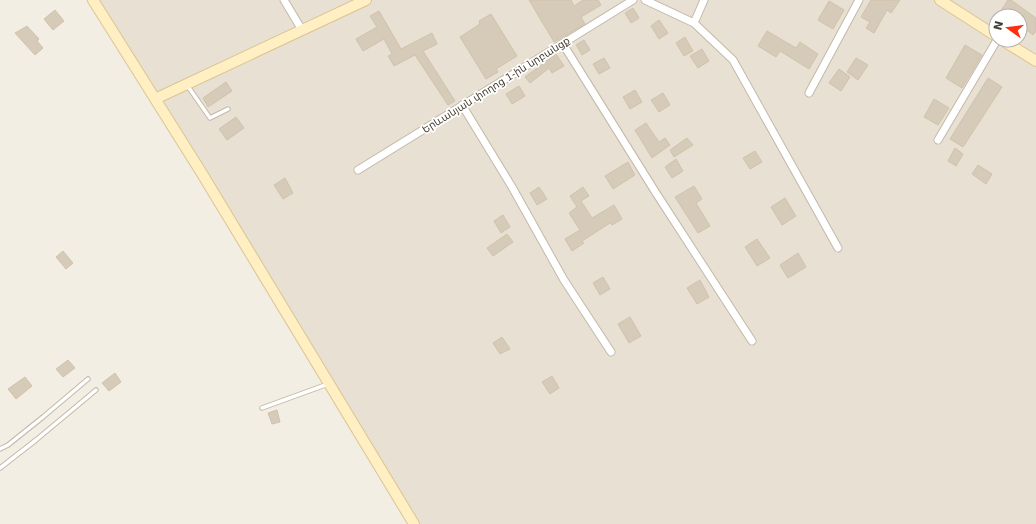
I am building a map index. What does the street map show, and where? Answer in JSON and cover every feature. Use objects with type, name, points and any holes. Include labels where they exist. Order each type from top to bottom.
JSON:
[{"type":"main road","points":[[93,0],[414,524]]},
{"type":"main road","points":[[155,99],[366,0]]},
{"type":"main road","points":[[940,0],[988,31]]},
{"type":"main road","points":[[1014,48],[1036,62]]},
{"type":"street","points":[[284,0],[302,30]]},
{"type":"street","name":"Երևանյան փողոց 1-ին նրբանցք","points":[[358,170],[633,0]]},
{"type":"street","points":[[645,0],[694,23],[733,60],[838,248]]},
{"type":"street","points":[[694,23],[704,0]]},
{"type":"street","points":[[809,92],[859,0]]},
{"type":"street","points":[[563,44],[656,193],[752,341]]},
{"type":"street","points":[[938,140],[992,48]]},
{"type":"street","points":[[462,105],[512,187],[564,280],[611,352]]},
{"type":"lane","points":[[186,84],[210,118],[228,109]]},
{"type":"lane","points":[[0,449],[8,445],[88,379]]},
{"type":"lane","points":[[262,408],[329,384]]},
{"type":"lane","points":[[0,468],[96,390]]},
{"type":"shaded area","points":[[87,0],[1036,0],[1036,524],[410,524],[291,326]]},
{"type":"building","points":[[529,0],[571,0],[574,6],[583,0],[598,0],[601,5],[581,17],[585,24],[554,42]]},
{"type":"building","points":[[871,0],[900,0],[891,13],[887,10],[874,33],[866,28],[870,22],[861,17]]},
{"type":"building","points":[[1008,0],[1011,0],[1022,8],[1003,8]]},
{"type":"building","points":[[829,1],[844,10],[833,29],[818,20]]},
{"type":"building","points":[[633,8],[639,18],[631,23],[625,13]]},
{"type":"building","points":[[55,10],[64,21],[53,30],[44,19]]},
{"type":"building","points":[[379,11],[401,49],[432,33],[437,44],[423,51],[455,101],[448,105],[415,55],[394,66],[388,56],[392,54],[384,39],[363,51],[356,39],[377,27],[370,16]]},
{"type":"building","points":[[1028,12],[1036,18],[1036,31],[1033,35],[1028,31]]},
{"type":"building","points":[[491,14],[517,56],[496,69],[498,72],[486,79],[460,37],[480,24],[479,21]]},
{"type":"building","points":[[659,20],[668,33],[659,39],[651,26]]},
{"type":"building","points":[[27,26],[39,39],[37,41],[43,48],[35,55],[15,33]]},
{"type":"building","points":[[767,31],[796,48],[800,42],[818,54],[809,69],[780,51],[776,57],[758,46]]},
{"type":"building","points":[[685,37],[693,51],[684,56],[676,43]]},
{"type":"building","points":[[584,40],[590,50],[582,55],[576,45]]},
{"type":"building","points":[[965,45],[982,55],[962,88],[946,78]]},
{"type":"building","points":[[702,49],[709,61],[698,68],[690,56]]},
{"type":"building","points":[[556,54],[564,66],[552,73],[549,68],[530,83],[525,77]]},
{"type":"building","points":[[604,58],[610,68],[599,74],[593,64]]},
{"type":"building","points":[[856,58],[868,65],[858,80],[847,72]]},
{"type":"building","points":[[839,69],[850,77],[841,91],[829,83]]},
{"type":"building","points":[[988,78],[1002,87],[963,147],[950,139]]},
{"type":"building","points":[[226,82],[232,91],[208,107],[203,98]]},
{"type":"building","points":[[519,86],[525,96],[512,104],[506,94]]},
{"type":"building","points":[[635,90],[642,102],[630,109],[623,97]]},
{"type":"building","points":[[663,93],[670,105],[659,112],[651,100]]},
{"type":"building","points":[[934,99],[949,108],[938,125],[924,117]]},
{"type":"building","points":[[236,117],[244,128],[227,140],[219,129]]},
{"type":"building","points":[[646,123],[659,142],[665,138],[670,145],[652,158],[635,130]]},
{"type":"building","points":[[687,138],[693,145],[674,157],[670,150]]},
{"type":"building","points":[[955,148],[963,154],[956,166],[948,161]]},
{"type":"building","points":[[755,151],[762,162],[750,169],[743,158]]},
{"type":"building","points":[[676,159],[683,171],[672,178],[665,167]]},
{"type":"building","points":[[628,162],[635,175],[613,189],[605,176]]},
{"type":"building","points":[[978,165],[992,174],[986,184],[972,174]]},
{"type":"building","points":[[285,178],[293,193],[283,199],[274,185]]},
{"type":"building","points":[[694,186],[702,199],[696,203],[710,226],[698,233],[675,197]]},
{"type":"building","points":[[539,187],[547,199],[537,205],[530,193]]},
{"type":"building","points":[[583,187],[589,196],[581,201],[592,218],[614,205],[622,219],[612,225],[610,223],[582,241],[584,243],[572,251],[565,239],[580,230],[569,213],[577,207],[570,196]]},
{"type":"building","points":[[785,198],[796,216],[782,225],[771,207]]},
{"type":"building","points":[[503,215],[510,227],[501,233],[494,221]]},
{"type":"building","points":[[507,234],[513,242],[493,256],[487,248]]},
{"type":"building","points":[[757,239],[770,258],[757,266],[745,247]]},
{"type":"building","points":[[63,251],[73,263],[66,269],[56,257]]},
{"type":"building","points":[[798,253],[806,267],[788,278],[780,265]]},
{"type":"building","points":[[603,277],[610,289],[600,295],[593,283]]},
{"type":"building","points":[[700,280],[709,297],[697,304],[687,288]]},
{"type":"building","points":[[630,317],[641,336],[629,343],[618,324]]},
{"type":"building","points":[[502,337],[510,349],[500,354],[493,343]]},
{"type":"building","points":[[68,360],[75,368],[63,377],[56,369]]},
{"type":"building","points":[[115,373],[121,382],[109,391],[102,383]]},
{"type":"building","points":[[552,376],[559,388],[550,394],[542,382]]},
{"type":"building","points":[[25,377],[32,386],[16,399],[8,389]]},
{"type":"building","points":[[277,410],[280,422],[272,424],[268,413]]}]
